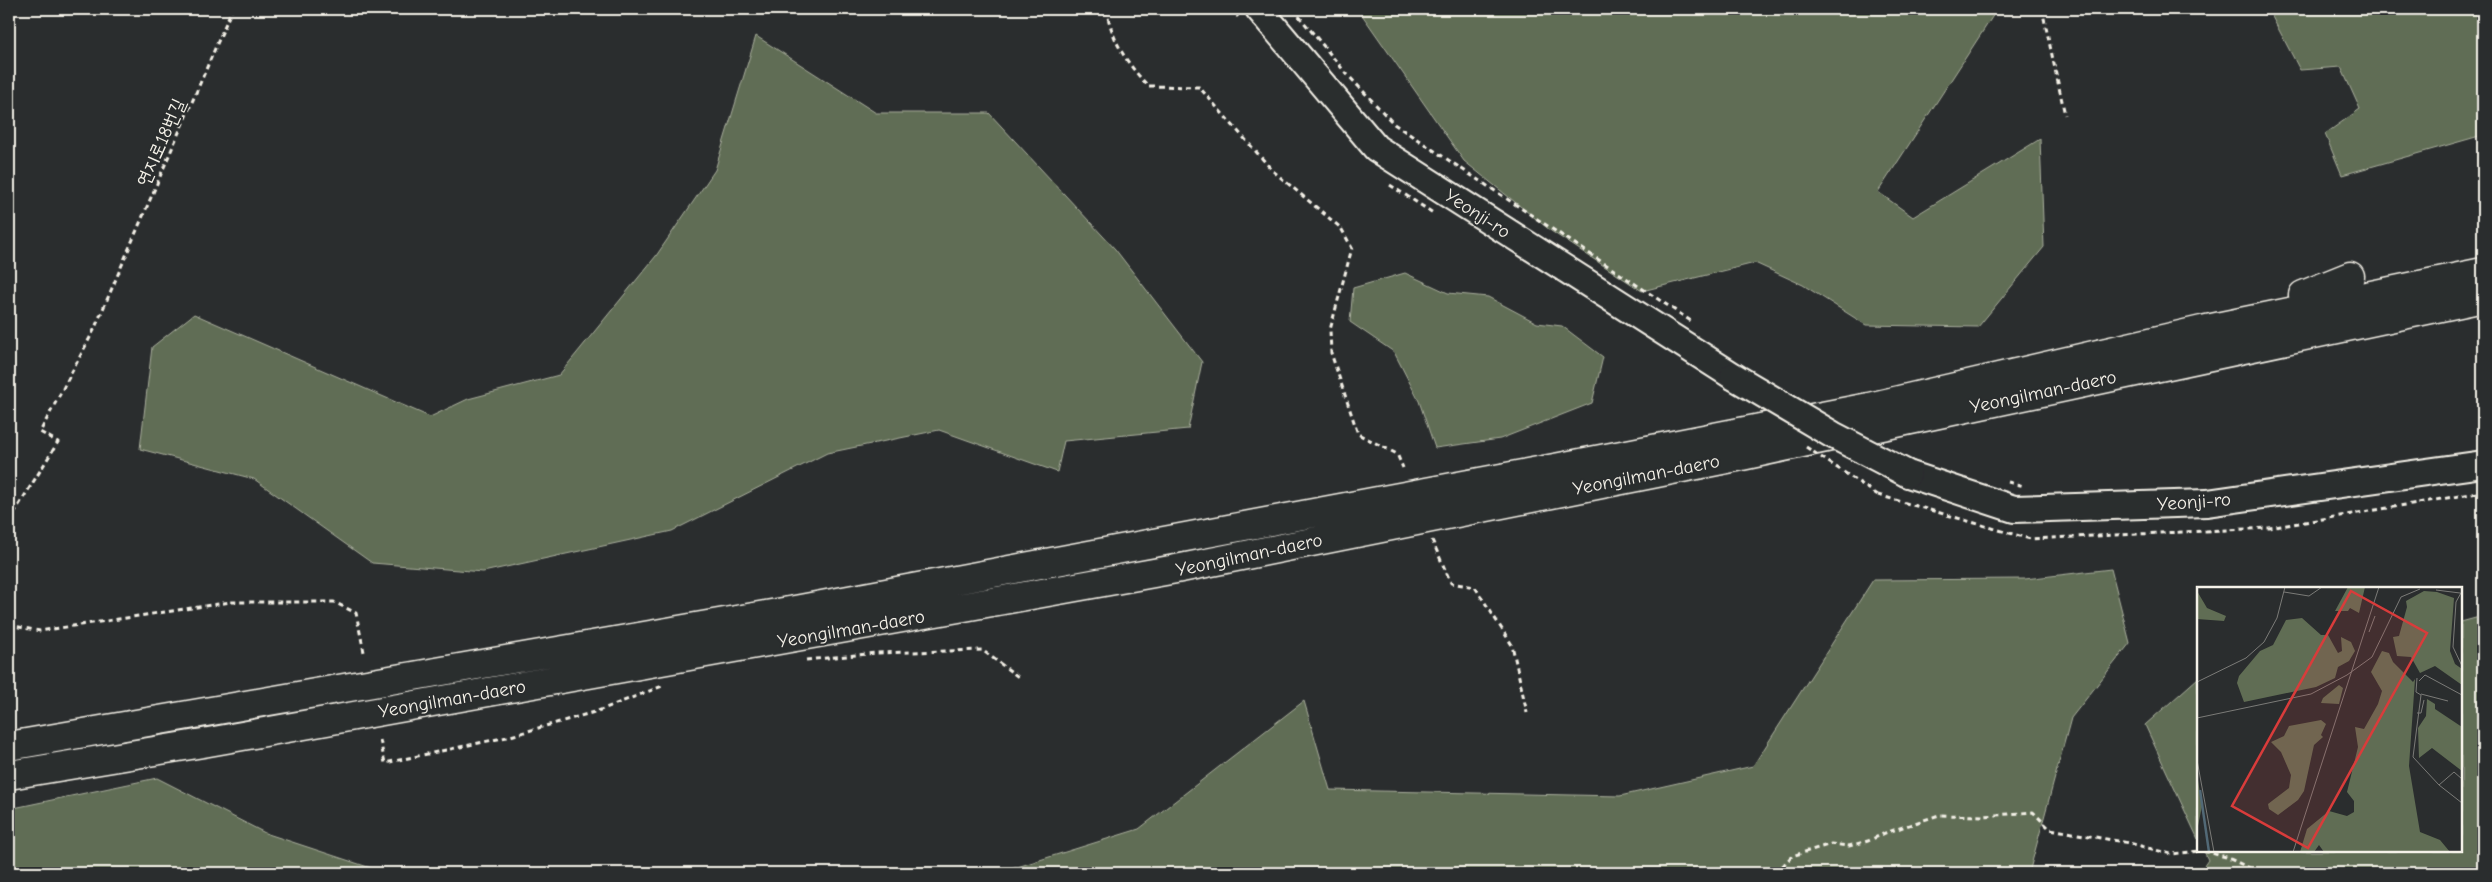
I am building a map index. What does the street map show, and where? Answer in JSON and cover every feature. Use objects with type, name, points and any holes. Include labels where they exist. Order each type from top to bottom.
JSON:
[{"type":"highway","name":"Yeongilman-daero","points":[[9,746],[795,610],[991,572],[1324,512],[1869,407],[2156,341],[2483,272]]},
{"type":"highway","points":[[2156,341],[2252,308],[2313,292],[2350,276]]},
{"type":"highway","name":"Yeongilman-daero","points":[[9,775],[212,741],[1176,569],[1737,456],[2483,298]]},
{"type":"highway","points":[[2146,369],[2243,360],[2397,337]]},
{"type":"main road","name":"Yeonji-ro","points":[[1259,9],[1376,148],[1733,376],[1833,435],[1908,474],[2014,509],[2207,502],[2483,464]]},
{"type":"path","name":"연지로18번길","points":[[9,521],[58,442],[40,432],[94,330],[232,9]]},
{"type":"path","points":[[1106,9],[1110,30],[1127,63],[1148,86],[1199,87],[1273,171],[1341,228],[1352,248],[1330,330],[1331,353],[1358,434],[1397,454],[1403,468]]},
{"type":"path","points":[[1294,9],[1345,72],[1394,124],[1698,325]]},
{"type":"path","points":[[2042,9],[2065,115]]},
{"type":"path","points":[[2004,481],[2033,488]]},
{"type":"path","points":[[1430,533],[1451,583],[1475,587],[1512,644],[1527,713]]},
{"type":"path","points":[[9,625],[40,631],[231,602],[334,602],[356,613],[364,652]]},
{"type":"path","points":[[798,660],[886,653],[982,650],[1020,679]]},
{"type":"path","points":[[380,740],[385,763],[507,737],[598,711],[669,683]]},
{"type":"path","points":[[1776,873],[1792,856],[1831,844],[1849,846],[1868,841],[1885,833],[1939,815],[1984,816],[2033,812],[2050,829],[2171,854],[2197,851]]},
{"type":"path","points":[[2208,852],[2226,857],[2260,873]]},
{"type":"green space","points":[[1358,9],[1994,9],[1996,11],[1878,192],[1913,217],[2040,139],[2044,247],[1978,327],[1866,325],[1803,285],[1755,263],[1642,291],[1551,231],[1464,161]]},
{"type":"green space","points":[[2268,9],[2483,9],[2483,135],[2342,175],[2325,134],[2360,109],[2341,67],[2300,70]]},
{"type":"green space","points":[[756,36],[876,113],[989,113],[1115,249],[1202,362],[1188,429],[1064,441],[1057,472],[939,430],[827,453],[672,531],[483,572],[372,563],[254,479],[140,449],[152,347],[194,314],[430,417],[468,399],[559,375],[656,256],[715,170]]},
{"type":"green space","points":[[1405,273],[1448,293],[1488,297],[1537,323],[1562,326],[1603,357],[1592,403],[1500,439],[1435,448],[1419,401],[1394,352],[1350,322],[1353,288]]},
{"type":"green space","points":[[2111,569],[2130,643],[2071,718],[2029,873],[998,873],[1139,829],[1304,701],[1330,790],[1620,796],[1753,766],[1873,580],[2025,579]]},
{"type":"green space","points":[[2483,616],[2483,873],[2199,873],[2208,860],[2204,852],[2462,852],[2462,622]]},
{"type":"green space","points":[[2197,679],[2197,837],[2145,725]]},
{"type":"green space","points":[[157,778],[265,833],[386,873],[9,873],[9,809]]}]
